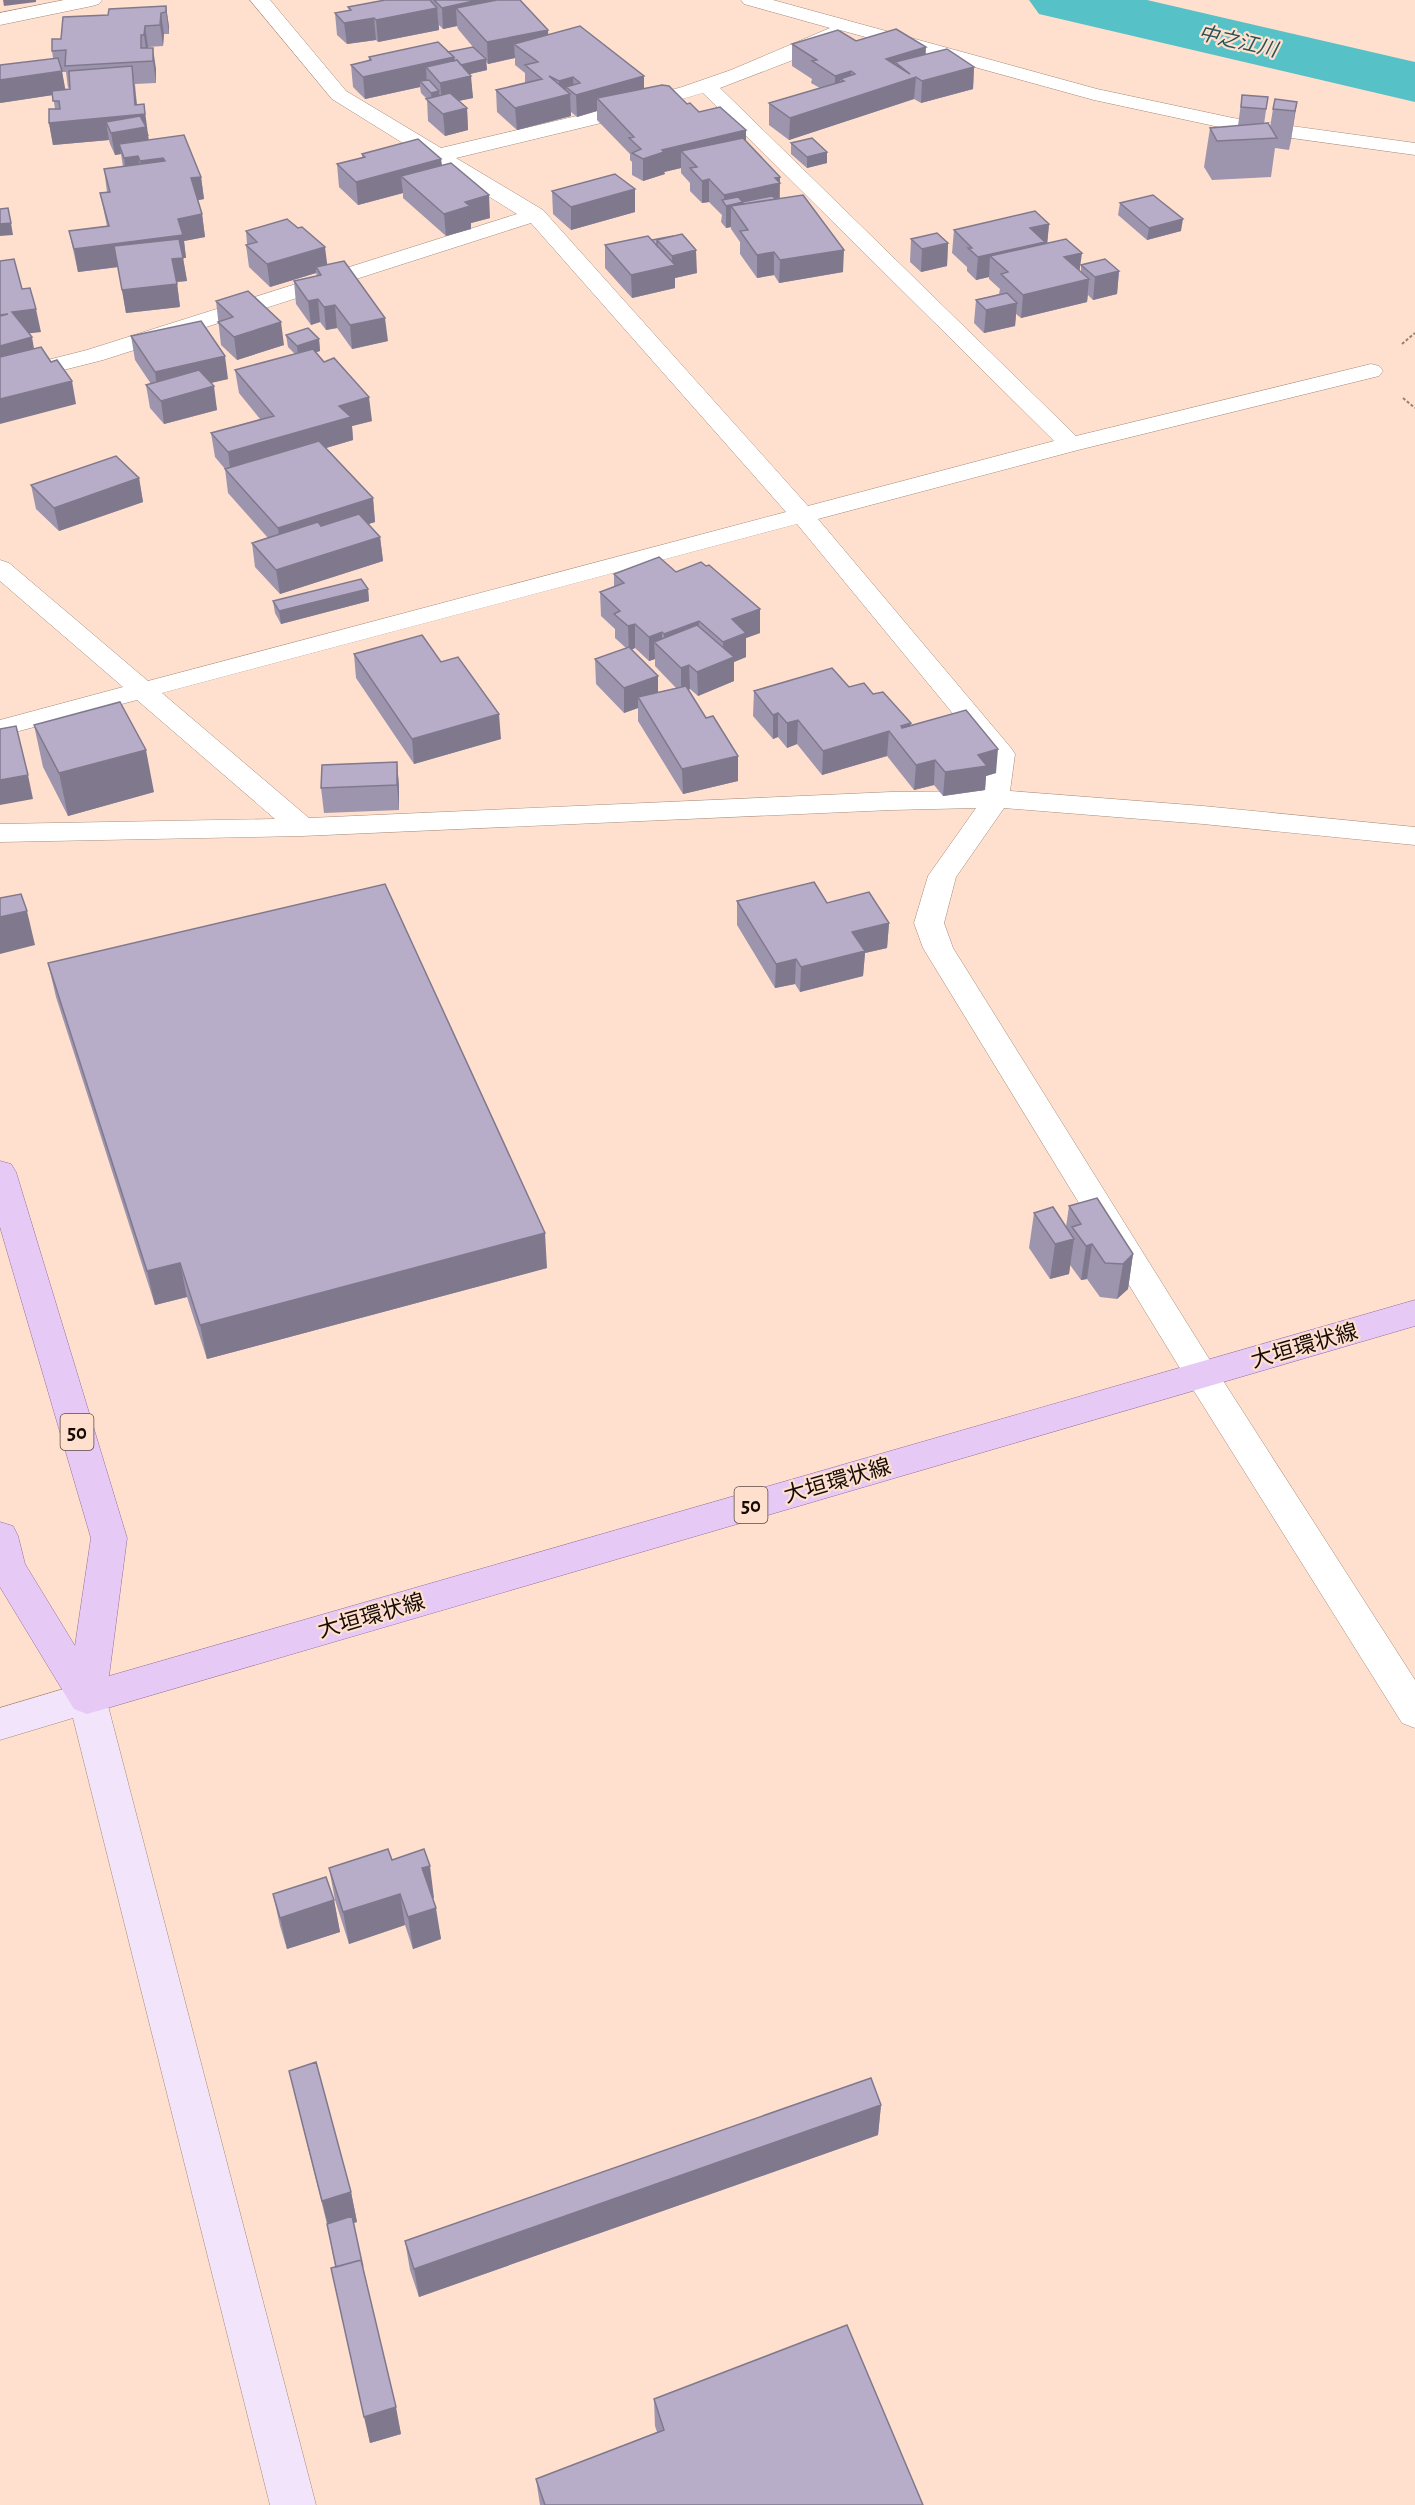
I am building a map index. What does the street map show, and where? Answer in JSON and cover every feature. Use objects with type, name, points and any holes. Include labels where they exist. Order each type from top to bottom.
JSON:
[{"type":"main road","name":"50","points":[[0,1172],[109,1538],[87,1698]]},
{"type":"main road","name":"大垣環状線","points":[[87,1698],[1415,1313]]},
{"type":"main road","points":[[0,1536],[7,1568],[87,1698]]},
{"type":"street","points":[[0,19],[92,0]]},
{"type":"street","points":[[260,0],[339,95],[535,215],[803,516],[1001,754],[988,811],[942,876],[929,923],[938,948],[1201,1374],[1415,1712]]},
{"type":"street","points":[[751,0],[1094,94],[1233,124],[1415,149]]},
{"type":"street","points":[[440,155],[559,127],[707,86],[787,57],[847,25]]},
{"type":"street","points":[[707,86],[1071,444]]},
{"type":"street","points":[[0,379],[95,354],[535,215]]},
{"type":"street","points":[[0,728],[1071,444],[1371,371]]},
{"type":"street","points":[[0,568],[302,827]]},
{"type":"street","points":[[0,833],[302,827],[891,801],[988,811],[1203,815],[1415,836]]},
{"type":"street","points":[[0,1724],[87,1698],[293,2505]]},
{"type":"building","points":[[385,0],[430,0],[437,8],[376,20],[374,18],[344,23],[335,13],[351,10],[348,7]]},
{"type":"building","points":[[434,0],[478,0],[442,8]]},
{"type":"building","points":[[497,0],[520,0],[548,30],[487,42],[456,8]]},
{"type":"building","points":[[166,6],[166,12],[161,13],[160,25],[145,26],[144,35],[141,35],[141,48],[153,48],[153,61],[65,66],[66,50],[52,51],[52,39],[61,39],[63,17],[108,15],[109,9]]},
{"type":"building","points":[[580,26],[644,76],[576,95],[566,87],[580,83],[573,77],[559,81],[549,76],[570,94],[515,108],[496,90],[542,79],[525,65],[538,62],[514,44]]},
{"type":"building","points":[[896,29],[926,47],[886,59],[910,74],[895,62],[947,49],[974,67],[922,81],[916,77],[790,118],[769,103],[844,81],[840,79],[855,74],[851,71],[835,76],[812,61],[817,60],[792,44],[838,30],[856,41]]},
{"type":"building","points":[[438,42],[454,57],[363,77],[351,65],[371,60],[369,57]]},
{"type":"building","points":[[473,47],[486,59],[461,65],[457,60],[454,61],[454,57],[448,52]]},
{"type":"building","points":[[58,58],[62,71],[0,80],[0,65]]},
{"type":"building","points":[[457,60],[471,76],[440,83],[426,67]]},
{"type":"building","points":[[132,66],[135,105],[144,104],[145,114],[49,123],[49,109],[60,109],[59,101],[53,101],[52,91],[70,89],[69,71]]},
{"type":"building","points":[[429,80],[439,91],[431,93],[420,81]]},
{"type":"building","points":[[662,85],[669,86],[687,104],[690,103],[699,112],[720,107],[746,130],[662,150],[664,152],[643,159],[632,153],[641,149],[629,138],[634,137],[597,98]]},
{"type":"building","points":[[450,93],[467,108],[443,114],[426,99]]},
{"type":"building","points":[[1242,95],[1268,97],[1266,109],[1241,107]]},
{"type":"building","points":[[1275,99],[1297,102],[1295,111],[1273,109]]},
{"type":"building","points":[[140,116],[146,127],[111,133],[106,122]]},
{"type":"building","points":[[1268,123],[1277,138],[1217,141],[1210,128]]},
{"type":"building","points":[[184,135],[201,177],[191,178],[202,214],[178,219],[183,235],[74,249],[69,231],[109,226],[100,193],[110,192],[104,169],[165,161],[163,158],[140,161],[138,156],[124,158],[119,144]]},
{"type":"building","points":[[743,138],[780,177],[775,178],[780,183],[724,195],[709,179],[702,181],[690,168],[697,167],[681,151]]},
{"type":"building","points":[[812,138],[827,152],[807,157],[791,143]]},
{"type":"building","points":[[418,139],[441,159],[356,182],[337,164],[365,157],[362,154]]},
{"type":"building","points":[[451,163],[489,195],[465,202],[470,206],[444,214],[401,176]]},
{"type":"building","points":[[615,174],[635,189],[571,207],[552,191]]},
{"type":"building","points":[[803,195],[844,250],[780,260],[774,252],[757,255],[740,231],[748,230],[731,206]]},
{"type":"building","points":[[1153,195],[1183,219],[1149,228],[1120,203]]},
{"type":"building","points":[[772,196],[776,199],[743,204],[742,202]]},
{"type":"building","points":[[738,197],[743,202],[726,206],[722,200]]},
{"type":"building","points":[[8,208],[11,223],[0,224],[0,209]]},
{"type":"building","points":[[1035,211],[1049,224],[1030,228],[1045,242],[978,257],[954,230]]},
{"type":"building","points":[[287,219],[298,228],[302,227],[325,247],[267,264],[246,245],[257,242],[246,231]]},
{"type":"building","points":[[937,233],[948,243],[922,249],[911,239]]},
{"type":"building","points":[[682,234],[696,250],[672,256],[657,240]]},
{"type":"building","points":[[648,236],[675,265],[631,275],[605,245]]},
{"type":"building","points":[[673,236],[657,240],[657,246],[652,240]]},
{"type":"building","points":[[179,239],[183,258],[172,259],[177,284],[122,290],[114,246]]},
{"type":"building","points":[[1066,239],[1082,253],[1064,257],[1089,279],[1023,295],[1001,274],[1008,272],[990,256]]},
{"type":"building","points":[[14,259],[22,289],[30,288],[36,309],[12,312],[32,337],[0,346],[0,316],[8,314],[0,315],[0,261]]},
{"type":"building","points":[[1105,259],[1119,271],[1095,277],[1081,265]]},
{"type":"building","points":[[344,261],[385,318],[350,325],[335,305],[324,307],[318,299],[308,301],[294,281],[321,275],[316,267]]},
{"type":"building","points":[[248,291],[281,322],[234,337],[218,322],[233,317],[216,301]]},
{"type":"building","points":[[1007,293],[1017,303],[986,310],[976,300]]},
{"type":"building","points":[[201,321],[225,356],[155,372],[131,336]]},
{"type":"building","points":[[308,328],[319,339],[297,346],[286,335]]},
{"type":"building","points":[[41,347],[51,362],[57,360],[72,381],[0,399],[0,357]]},
{"type":"building","points":[[313,349],[324,362],[334,358],[369,397],[339,406],[351,417],[228,452],[211,433],[274,416],[235,370]]},
{"type":"building","points":[[199,370],[214,386],[161,401],[146,385]]},
{"type":"building","points":[[319,441],[373,498],[278,528],[225,469]]},
{"type":"building","points":[[116,456],[139,478],[54,508],[31,485]]},
{"type":"building","points":[[359,514],[380,537],[276,570],[252,543],[318,522],[321,526]]},
{"type":"building","points":[[659,557],[676,572],[701,562],[706,566],[709,565],[760,609],[732,619],[746,633],[723,642],[699,621],[649,637],[635,624],[628,626],[614,614],[620,611],[600,592],[624,583],[614,574]]},
{"type":"building","points":[[361,579],[368,589],[279,611],[273,601]]},
{"type":"building","points":[[697,625],[734,657],[697,672],[689,665],[681,668],[654,642]]},
{"type":"building","points":[[422,635],[441,662],[458,657],[499,714],[412,739],[354,654]]},
{"type":"building","points":[[629,647],[658,676],[624,688],[595,659]]},
{"type":"building","points":[[832,668],[849,687],[864,683],[873,694],[883,692],[911,723],[901,726],[902,728],[966,710],[998,749],[978,755],[987,766],[945,772],[935,760],[916,765],[889,731],[823,751],[798,720],[787,723],[778,713],[773,715],[754,691]]},
{"type":"building","points":[[686,686],[706,718],[713,716],[738,756],[682,769],[638,697]]},
{"type":"building","points":[[120,702],[146,750],[59,773],[34,725]]},
{"type":"building","points":[[16,726],[28,775],[0,780],[0,729]]},
{"type":"building","points":[[397,762],[397,785],[321,788],[322,765]]},
{"type":"building","points":[[814,882],[827,903],[869,892],[889,923],[852,932],[865,951],[801,967],[796,959],[776,964],[737,901]]},
{"type":"building","points":[[385,884],[545,1233],[200,1325],[180,1263],[147,1271],[48,963]]},
{"type":"building","points":[[21,894],[27,911],[0,917],[0,898]]},
{"type":"building","points":[[1097,1198],[1133,1254],[1123,1264],[1105,1263],[1092,1244],[1086,1246],[1072,1227],[1081,1224],[1069,1206]]},
{"type":"building","points":[[1053,1207],[1074,1239],[1055,1244],[1034,1213]]},
{"type":"building","points":[[388,1849],[392,1860],[424,1849],[430,1866],[422,1868],[436,1908],[408,1917],[400,1894],[343,1912],[329,1868]]},
{"type":"building","points":[[326,1877],[334,1900],[280,1918],[273,1894]]},
{"type":"building","points":[[316,2062],[351,2192],[322,2201],[289,2071]]},
{"type":"building","points":[[871,2078],[881,2105],[414,2269],[405,2241]]},
{"type":"building","points":[[352,2216],[363,2267],[361,2260],[336,2267],[327,2224]]},
{"type":"building","points":[[361,2260],[396,2407],[364,2417],[331,2268]]},
{"type":"building","points":[[847,2325],[923,2505],[545,2505],[536,2479],[664,2430],[654,2399]]},
{"type":"waterway","name":"中之江川","points":[[1062,0],[1415,82]]}]
